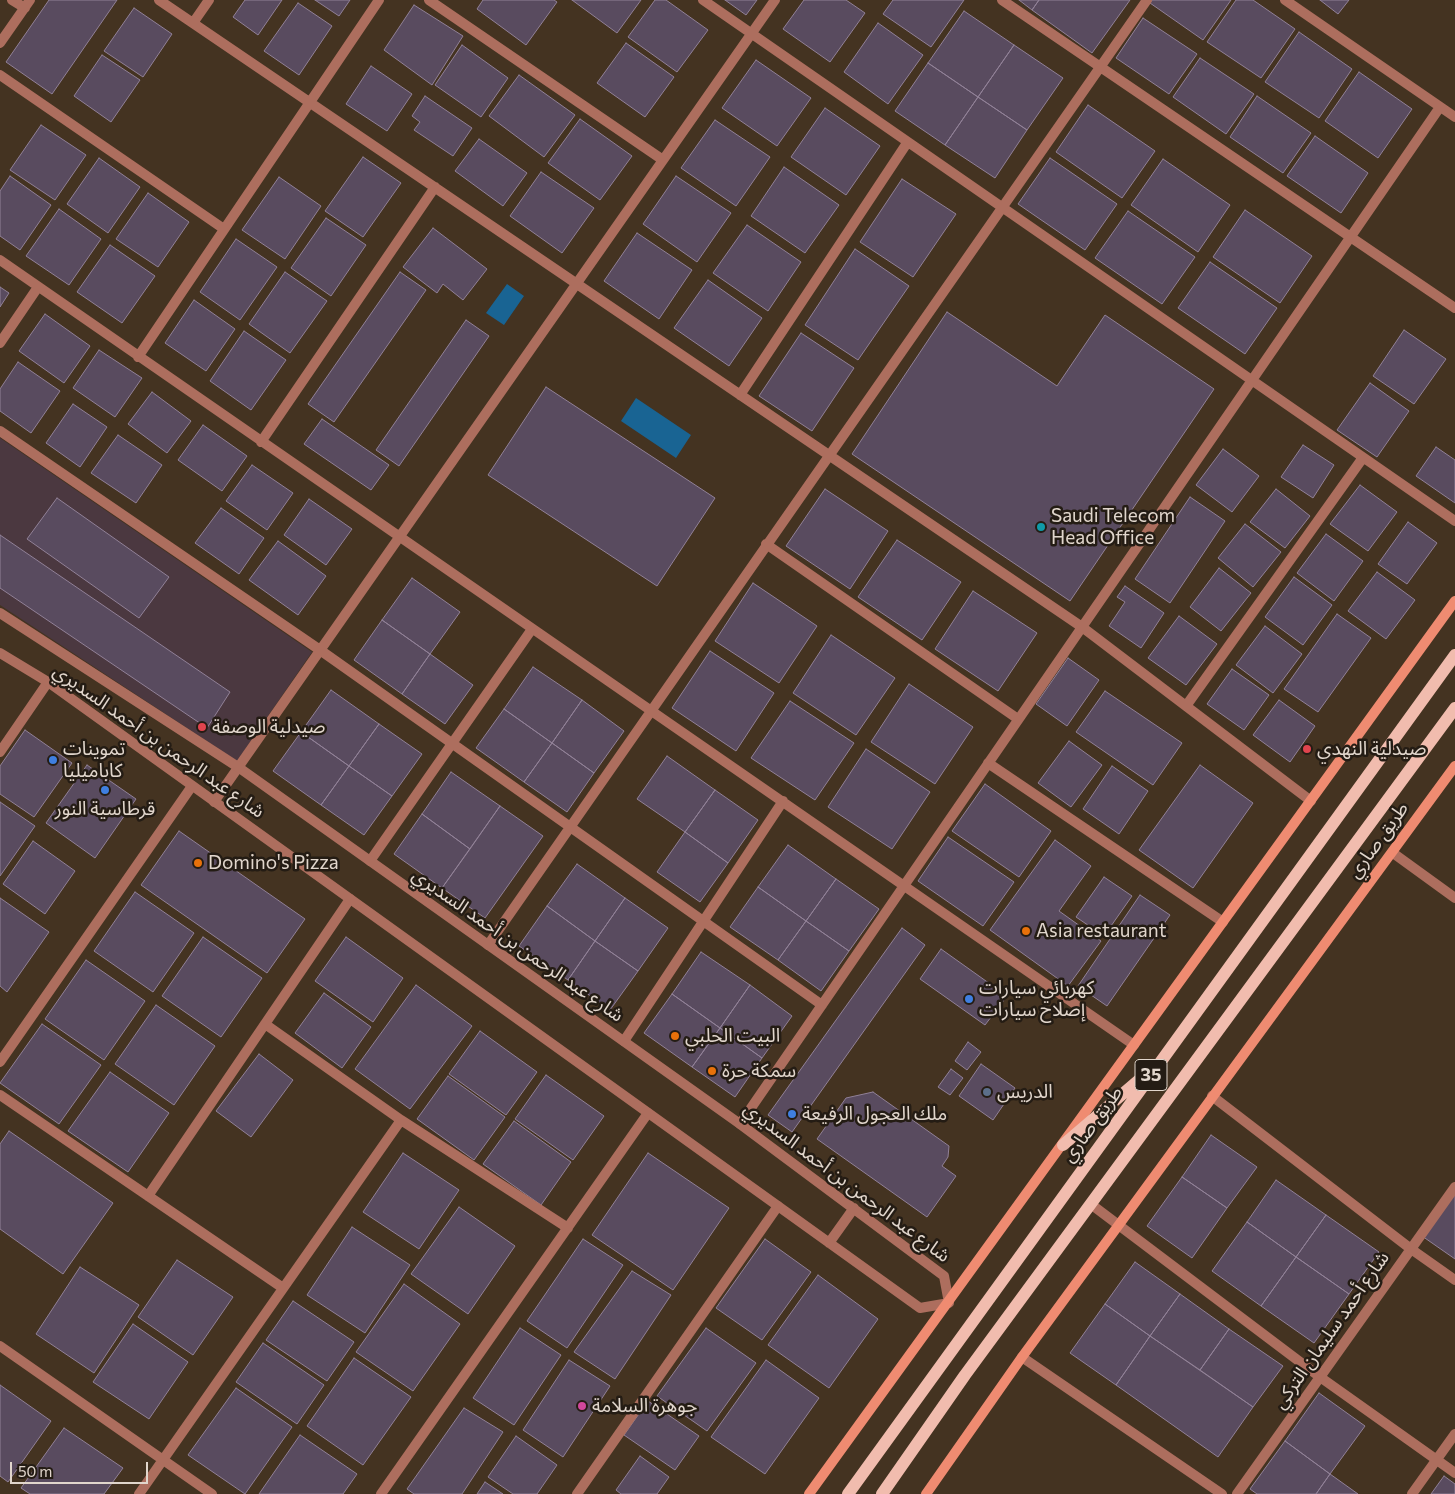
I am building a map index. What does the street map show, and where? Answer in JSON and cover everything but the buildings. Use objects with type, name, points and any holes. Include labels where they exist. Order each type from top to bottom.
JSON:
[{"type":"main road","points":[[809,1494],[1455,601]]},
{"type":"main road","name":"طريق صاري","points":[[848,1494],[1455,655]]},
{"type":"main road","name":"طريق صاري","points":[[882,1494],[965,1375],[1092,1205],[1455,708]]},
{"type":"main road","name":"طريق صاري","points":[[926,1494],[1022,1357],[1455,766]]},
{"type":"main road","points":[[1062,1145],[1162,1061]]},
{"type":"street","points":[[0,43],[27,4],[12,0]]},
{"type":"street","points":[[159,0],[1082,628],[1311,801]]},
{"type":"street","points":[[193,23],[209,0]]},
{"type":"street","points":[[138,357],[379,0]]},
{"type":"street","points":[[429,0],[663,160]]},
{"type":"street","points":[[703,0],[1455,521]]},
{"type":"street","points":[[214,802],[775,0]]},
{"type":"street","points":[[1002,0],[1455,308]]},
{"type":"street","points":[[488,944],[828,454],[1147,0]]},
{"type":"street","points":[[1284,0],[1455,118]]},
{"type":"street","points":[[0,75],[224,229]]},
{"type":"street","points":[[740,1124],[1440,107]]},
{"type":"street","points":[[740,394],[907,142]]},
{"type":"street","points":[[261,442],[435,187]]},
{"type":"street","points":[[0,260],[398,538],[904,884],[1134,1045]]},
{"type":"street","points":[[0,343],[38,287]]},
{"type":"street","points":[[0,431],[320,650],[822,1005]]},
{"type":"street","points":[[1186,706],[1362,458]]},
{"type":"street","points":[[766,544],[1018,719]]},
{"type":"street","name":"شارع عبد الرحمن بن أحمد السديري","points":[[0,612],[238,767],[740,1124],[944,1276],[949,1303],[920,1308],[48,682],[0,653]]},
{"type":"street","points":[[370,861],[532,629]]},
{"type":"street","points":[[0,752],[48,682]]},
{"type":"street","points":[[988,763],[1224,922]]},
{"type":"street","points":[[0,1062],[192,786]]},
{"type":"street","points":[[624,1041],[782,801]]},
{"type":"street","points":[[1393,853],[1455,898]]},
{"type":"street","points":[[148,1196],[350,899]]},
{"type":"street","points":[[265,1024],[401,1120],[568,1228]]},
{"type":"street","points":[[0,1095],[283,1288]]},
{"type":"street","points":[[1212,1096],[1411,1249],[1455,1280]]},
{"type":"street","points":[[382,1494],[648,1113]]},
{"type":"street","points":[[139,1494],[401,1120]]},
{"type":"street","name":"شارع أحمد سليمان التركي","points":[[1236,1494],[1455,1187]]},
{"type":"street","points":[[1092,1205],[1320,1377],[1455,1473]]},
{"type":"street","points":[[577,1494],[778,1206]]},
{"type":"street","points":[[829,1243],[854,1208]]},
{"type":"street","points":[[0,1346],[212,1494]]},
{"type":"street","points":[[1022,1357],[1222,1494]]},
{"type":"street","points":[[1412,1494],[1455,1434]]},
{"type":"shaded area","points":[[0,438],[312,652],[237,761],[0,605]]},
{"type":"water","points":[[507,284],[524,296],[504,325],[486,313]]},
{"type":"water","points":[[636,398],[691,435],[676,458],[621,421]]},
{"type":"place","name":"Saudi Telecom Head Office","points":[[1041,527]]},
{"type":"place","name":"صيدلية الوصفة","points":[[202,727]]},
{"type":"place","name":"صيدلية النهدي","points":[[1307,749]]},
{"type":"place","name":"تموينات كاباميليا","points":[[53,760]]},
{"type":"place","name":"قرطاسية النور","points":[[105,790]]},
{"type":"place","name":"Domino's Pizza","points":[[198,863]]},
{"type":"place","name":"Asia restaurant","points":[[1026,931]]},
{"type":"place","name":"كهربائي سيارات إصلاح سيارات","points":[[969,999]]},
{"type":"place","name":"البيت الحلبي","points":[[675,1036]]},
{"type":"place","name":"سمكة حرة","points":[[712,1071]]},
{"type":"place","name":"الدريس","points":[[987,1092]]},
{"type":"place","name":"ملك العجول الرفيعة","points":[[792,1114]]},
{"type":"place","name":"جوهرة السلامة","points":[[582,1406]]}]
